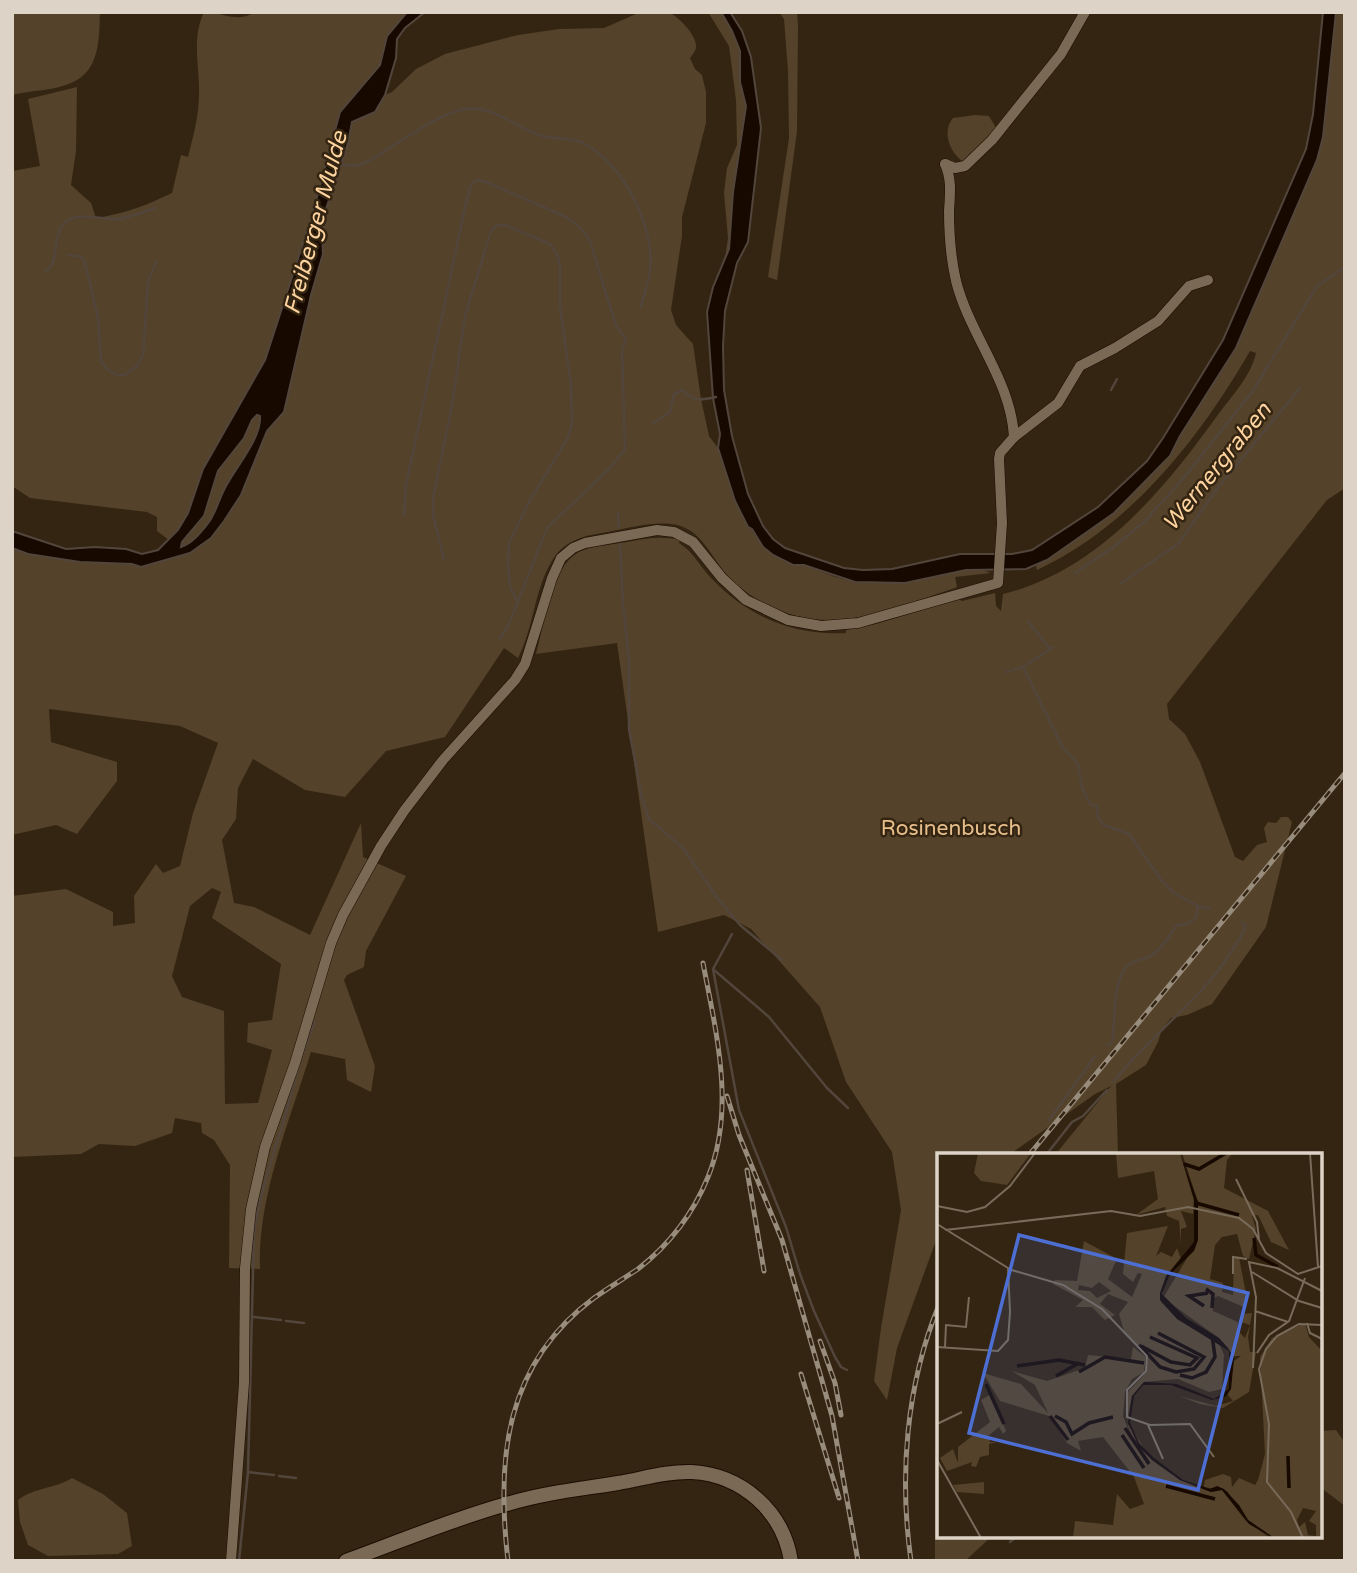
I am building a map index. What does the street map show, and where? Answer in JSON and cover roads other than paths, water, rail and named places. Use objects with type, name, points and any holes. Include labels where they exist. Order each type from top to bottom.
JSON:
[{"type":"main road","points":[[346,1561],[507,1504],[539,1496],[691,1472],[726,1479],[756,1496],[777,1520],[785,1536],[791,1561]]},
{"type":"street","points":[[1014,437],[1007,394],[983,349],[957,284],[950,233],[951,183],[945,164],[955,168],[965,166],[992,140],[1061,54],[1084,12]]},
{"type":"street","points":[[231,1561],[244,1383],[245,1268],[251,1209],[265,1147],[295,1063],[331,943],[349,903],[404,811],[443,760],[515,680],[525,664],[561,558],[573,548],[585,543],[657,530],[674,532],[693,542],[722,578],[746,600],[788,620],[821,626],[858,623],[998,583],[1002,523],[1000,453],[1014,437],[1058,403],[1080,366],[1158,321],[1189,286],[1209,280]]},
{"type":"water","name":"Freiberger Mulde","points":[[407,12],[425,12],[405,28],[397,39],[396,58],[385,95],[375,112],[352,122],[348,143],[326,209],[322,232],[323,254],[284,412],[267,431],[241,495],[224,521],[211,538],[190,553],[141,567],[132,564],[80,562],[28,554],[12,548],[12,531],[66,549],[126,549],[142,554],[158,550],[178,530],[188,513],[203,469],[265,360],[311,219],[340,112],[380,65],[387,36]],"holes":[[[257,415],[260,416],[257,434],[225,488],[211,518],[196,537],[181,547],[182,542],[204,516],[218,471],[244,438],[252,420]]]},
{"type":"water","points":[[721,12],[730,12],[742,31],[751,57],[761,128],[748,242],[737,263],[725,311],[724,390],[732,436],[748,494],[763,526],[773,539],[785,548],[844,568],[863,570],[892,569],[960,554],[1012,554],[1032,550],[1098,507],[1147,461],[1223,340],[1306,149],[1313,114],[1323,12],[1336,12],[1323,137],[1317,160],[1236,348],[1170,456],[1114,513],[1047,560],[1026,569],[966,570],[905,583],[855,582],[804,565],[793,565],[773,555],[763,547],[748,527],[735,501],[718,448],[720,434],[713,398],[707,312],[713,287],[729,249],[733,192],[746,106],[740,82],[740,51]]},
{"type":"waterway","name":"Freiberger Mulde","points":[[336,164],[353,166],[365,163],[436,120],[467,109],[486,110],[542,136],[583,143],[598,152],[611,165],[623,180],[642,216],[650,253],[649,274],[641,306]]},
{"type":"waterway","points":[[404,516],[406,485],[467,198],[472,183],[477,180],[486,182],[566,217],[580,227],[590,241],[616,326],[626,339],[622,350],[625,449],[610,468],[547,528],[509,624],[500,638]]},
{"type":"waterway","points":[[46,272],[53,262],[61,227],[72,218],[118,219],[155,208]]},
{"type":"waterway","points":[[444,559],[433,515],[433,497],[451,411],[465,316],[491,231],[497,225],[505,225],[550,244],[557,254],[560,266],[560,307],[571,385],[572,424],[568,438],[529,502],[509,543],[510,587],[517,601]]},
{"type":"waterway","points":[[68,255],[82,257],[85,263],[98,318],[101,361],[116,375],[125,375],[137,366],[143,355],[148,283],[156,261]]},
{"type":"waterway","points":[[1271,361],[1317,286],[1345,267]]},
{"type":"waterway","points":[[1075,573],[1144,522],[1182,480],[1253,391],[1269,364]]},
{"type":"waterway","points":[[1111,390],[1117,379]]},
{"type":"waterway","name":"Wernergraben","points":[[1120,584],[1179,543],[1216,490],[1300,388]]},
{"type":"waterway","points":[[652,424],[670,412],[674,394],[683,390],[690,397],[698,399],[716,397]]},
{"type":"waterway","points":[[618,513],[619,527]]},
{"type":"waterway","points":[[620,544],[629,660],[629,729],[642,798],[649,819],[683,848],[718,899],[740,925],[782,960]]},
{"type":"waterway","points":[[1028,621],[1050,649]]},
{"type":"waterway","name":"Wernergraben","points":[[1013,670],[1023,667],[1053,647]]},
{"type":"waterway","points":[[1023,667],[1063,748],[1078,764],[1082,788],[1091,805],[1097,806],[1098,818],[1104,825],[1129,834],[1162,881],[1174,893],[1198,906],[1196,918],[1187,924],[1177,925],[1156,952],[1127,966],[1118,983],[1112,1042],[1108,1045]]},
{"type":"waterway","points":[[1199,906],[1210,909]]},
{"type":"waterway","points":[[1114,1081],[1220,968],[1242,935],[1245,926],[1242,922]]},
{"type":"waterway","points":[[732,934],[713,969],[739,1110],[786,1227],[814,1311],[835,1357],[841,1367],[847,1370]]},
{"type":"waterway","points":[[714,970],[769,1017],[827,1088],[848,1108]]},
{"type":"waterway","points":[[239,1561],[248,1472],[254,1233],[266,1179],[315,1022]]},
{"type":"waterway","points":[[1049,1120],[1096,1055]]},
{"type":"waterway","points":[[1048,1153],[1072,1122],[1083,1116],[1107,1090]]},
{"type":"waterway","points":[[253,1317],[281,1320]]},
{"type":"waterway","points":[[286,1321],[304,1323]]},
{"type":"waterway","points":[[248,1472],[274,1475]]},
{"type":"waterway","points":[[279,1476],[296,1478]]},
{"type":"waterway","points":[[1010,1542],[1015,1538]]},
{"type":"railway","points":[[1031,1153],[1345,773]]},
{"type":"railway","points":[[508,1561],[504,1486],[506,1450],[513,1416],[525,1383],[541,1352],[564,1324],[594,1298],[638,1269],[660,1250],[695,1204],[708,1177],[721,1125],[722,1098],[718,1043],[703,963]]},
{"type":"railway","points":[[727,1096],[739,1135],[782,1240],[832,1416],[858,1561]]},
{"type":"railway","points":[[747,1170],[764,1271]]},
{"type":"railway","points":[[911,1561],[906,1496],[908,1431],[919,1367],[937,1310]]},
{"type":"railway","points":[[820,1341],[835,1383],[841,1415]]},
{"type":"railway","points":[[801,1374],[839,1498]]},
{"type":"park label","name":"Rosinenbusch","points":[[951,828]]}]
